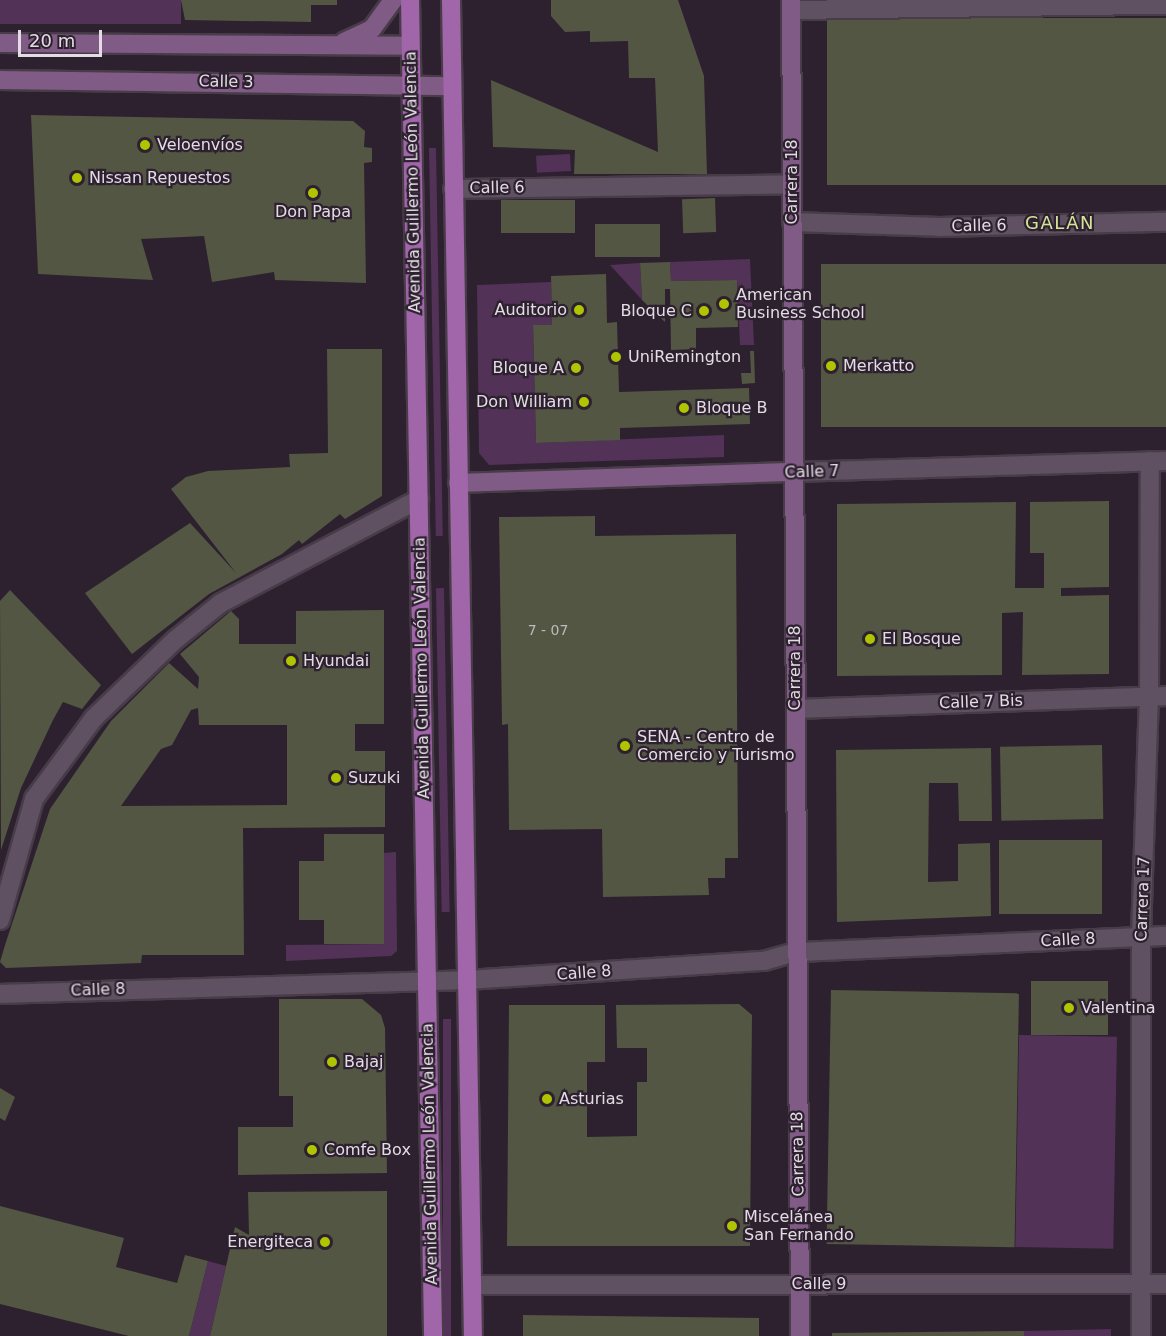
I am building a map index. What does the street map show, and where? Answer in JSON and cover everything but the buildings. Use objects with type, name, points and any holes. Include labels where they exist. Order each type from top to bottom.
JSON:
[{"type":"main road","name":"Avenida Guillermo León Valencia","points":[[410,0],[433,1336]]},
{"type":"main road","points":[[451,0],[473,1336]]},
{"type":"street","points":[[330,46],[356,39],[372,29],[393,0]]},
{"type":"street","points":[[791,5],[1166,4]]},
{"type":"street","name":"Carrera 18","points":[[791,5],[800,1336]]},
{"type":"street","points":[[0,43],[410,46]]},
{"type":"street","name":"Calle 3","points":[[0,80],[452,86]]},
{"type":"street","name":"Calle 6","points":[[453,189],[792,184]]},
{"type":"street","name":"Calle 6","points":[[792,222],[939,227],[1166,222]]},
{"type":"street","name":"Calle 7","points":[[458,483],[1158,461]]},
{"type":"street","name":"Carrera 17","points":[[1141,1336],[1141,936],[1158,696],[1158,461]]},
{"type":"street","points":[[0,920],[34,799],[94,718],[175,640],[221,603],[419,499]]},
{"type":"street","name":"Calle 7 Bis","points":[[796,709],[1158,696]]},
{"type":"street","name":"Calle 8","points":[[0,994],[467,980],[765,962],[796,952],[1166,936]]},
{"type":"street","name":"Calle 9","points":[[472,1285],[1166,1284]]},
{"type":"shaded area","points":[[0,0],[181,0],[181,24],[0,24]]},
{"type":"shaded area","points":[[429,148],[436,148],[443,536],[436,536]]},
{"type":"shaded area","points":[[570,154],[571,171],[537,173],[536,156]]},
{"type":"shaded area","points":[[750,259],[754,345],[740,345],[737,280],[671,281],[670,262]]},
{"type":"shaded area","points":[[640,263],[642,300],[610,265]]},
{"type":"shaded area","points":[[551,282],[552,325],[533,326],[536,443],[724,435],[724,457],[489,465],[479,453],[477,285]]},
{"type":"shaded area","points":[[436,588],[444,588],[450,912],[442,912]]},
{"type":"shaded area","points":[[396,852],[397,951],[391,956],[286,961],[286,945],[384,944],[383,853]]},
{"type":"shaded area","points":[[443,1019],[451,1019],[451,1336],[443,1336]]},
{"type":"shaded area","points":[[1019,1035],[1117,1037],[1113,1249],[1015,1247]]},
{"type":"shaded area","points":[[208,1261],[226,1266],[210,1336],[189,1336]]},
{"type":"shaded area","points":[[1111,1329],[1111,1336],[1024,1336],[1024,1331]]},
{"type":"place","name":"Veloenvíos","points":[[145,145]]},
{"type":"place","name":"Nissan Repuestos","points":[[77,178]]},
{"type":"place","name":"Don Papa","points":[[313,193]]},
{"type":"place","name":"American Business School","points":[[724,304]]},
{"type":"place","name":"Auditorio","points":[[579,310]]},
{"type":"place","name":"Bloque C","points":[[704,311]]},
{"type":"place","name":"UniRemington","points":[[616,357]]},
{"type":"place","name":"Merkatto","points":[[831,366]]},
{"type":"place","name":"Bloque A","points":[[576,368]]},
{"type":"place","name":"Don William","points":[[584,402]]},
{"type":"place","name":"Bloque B","points":[[684,408]]},
{"type":"place","name":"El Bosque","points":[[870,639]]},
{"type":"place","name":"Hyundai","points":[[291,661]]},
{"type":"place","name":"SENA - Centro de Comercio y Turismo","points":[[625,746]]},
{"type":"place","name":"Suzuki","points":[[336,778]]},
{"type":"place","name":"Valentina","points":[[1069,1008]]},
{"type":"place","name":"Bajaj","points":[[332,1062]]},
{"type":"place","name":"Asturias","points":[[547,1099]]},
{"type":"place","name":"Comfe Box","points":[[312,1150]]},
{"type":"place","name":"Miscelánea San Fernando","points":[[732,1226]]},
{"type":"place","name":"Energiteca","points":[[325,1242]]},
{"type":"district","name":"GALÁN","points":[[1060,223]]}]
